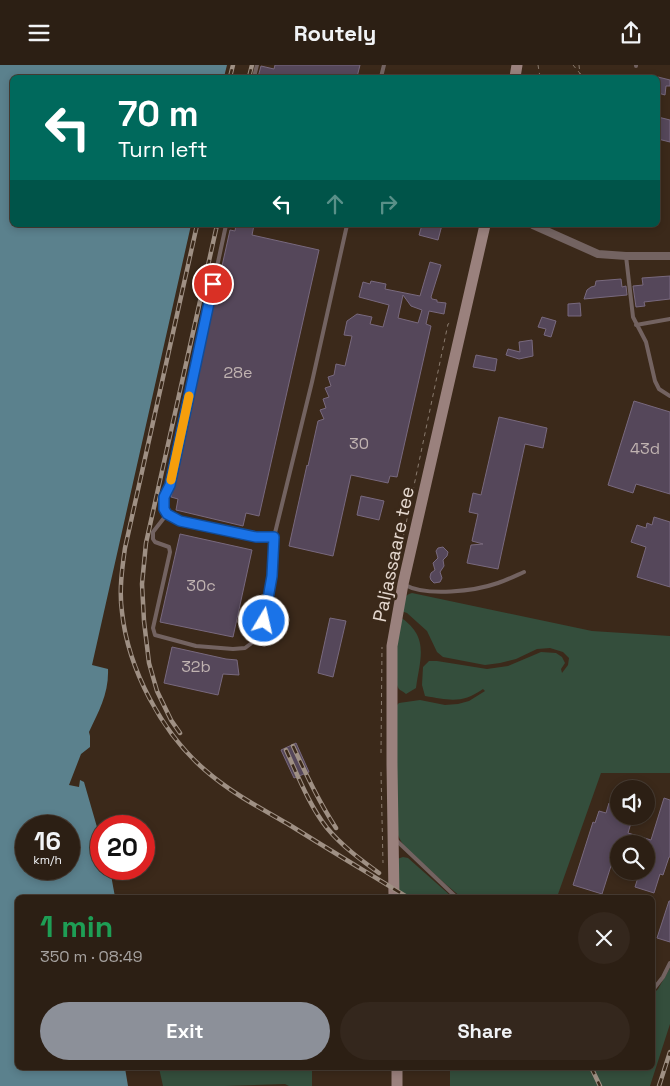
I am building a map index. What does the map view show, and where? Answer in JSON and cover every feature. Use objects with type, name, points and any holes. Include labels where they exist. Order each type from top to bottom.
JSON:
[{"type":"street","name":"Paljassaare tee","points":[[394,895],[392,646],[400,597],[485,227]]},
{"type":"street","points":[[537,227],[598,254],[670,256]]},
{"type":"street","points":[[396,1070],[397,1086]]},
{"type":"lane","points":[[226,227],[170,485],[164,497],[164,509],[167,514],[180,521],[256,537],[274,537]]},
{"type":"lane","points":[[167,514],[153,532],[155,542],[169,547],[170,552],[153,629],[155,635],[196,645],[233,649],[245,648],[257,639],[264,621],[272,576],[274,537],[312,382],[347,227]]},
{"type":"lane","points":[[626,256],[633,317],[646,342],[655,381],[659,389],[670,396]]},
{"type":"lane","points":[[636,325],[670,319]]},
{"type":"lane","points":[[403,584],[413,589],[430,593],[453,591],[497,584],[524,572]]},
{"type":"lane","points":[[386,595],[400,597]]},
{"type":"lane","points":[[393,837],[454,895]]},
{"type":"lane","points":[[655,987],[670,963]]},
{"type":"path","points":[[573,65],[580,75]]},
{"type":"path","points":[[580,65],[580,75]]},
{"type":"green space","points":[[412,593],[592,631],[670,636],[670,773],[601,773],[558,895],[459,895],[411,853],[399,838],[397,832],[395,707],[399,703],[420,700],[445,705],[458,704],[469,701],[485,691],[483,689],[468,697],[455,700],[425,696],[422,685],[423,667],[429,661],[437,661],[487,669],[508,666],[541,652],[556,653],[562,657],[565,663],[561,669],[562,673],[568,665],[569,658],[563,652],[550,648],[537,649],[516,659],[485,665],[443,657],[437,652],[427,631],[407,613],[401,611],[405,597]]},
{"type":"green space","points":[[400,617],[416,632],[421,649],[416,688],[406,694],[400,690],[395,676],[395,655]]},
{"type":"green space","points":[[408,858],[450,895],[398,895],[397,859]]},
{"type":"green space","points":[[670,968],[670,1024],[650,1086],[450,1086],[450,1070],[655,1070],[655,992]]},
{"type":"green space","points":[[159,1070],[312,1070],[312,1086],[289,1086],[285,1084],[163,1086]]},
{"type":"water","points":[[0,65],[227,65],[224,75],[10,75],[10,227],[191,227],[92,665],[108,669],[107,686],[103,702],[89,732],[90,747],[81,754],[69,785],[79,787],[80,780],[84,782],[94,815],[90,815],[90,880],[112,880],[115,895],[15,895],[15,1070],[125,1070],[128,1086],[0,1086]]},
{"type":"building","points":[[275,65],[360,65],[358,75],[259,75],[261,66],[274,69]]},
{"type":"building","points":[[660,78],[670,80],[670,86],[666,86],[665,95],[660,94]]},
{"type":"building","points":[[660,118],[670,120],[670,142],[660,140]]},
{"type":"building","points":[[236,227],[254,227],[252,235],[319,250],[259,516],[246,513],[243,526],[176,510],[178,499],[171,497],[230,230],[235,231]]},
{"type":"building","points":[[421,227],[441,227],[438,240],[419,235]]},
{"type":"building","points":[[430,262],[441,265],[431,297],[437,300],[437,302],[446,303],[444,314],[429,311],[426,324],[431,326],[397,477],[390,476],[388,483],[351,475],[333,556],[289,546],[318,421],[324,419],[320,410],[326,408],[323,399],[329,397],[325,388],[331,386],[328,377],[334,375],[336,364],[345,366],[352,336],[344,335],[347,321],[357,314],[372,317],[370,324],[383,327],[389,305],[359,297],[363,282],[370,284],[371,281],[386,284],[385,289],[420,296]],"holes":[[[403,295],[411,306],[422,310],[418,323],[398,318]]]},
{"type":"building","points":[[670,276],[670,299],[644,302],[645,306],[636,307],[633,286],[643,285],[642,278]]},
{"type":"building","points":[[621,279],[622,287],[626,286],[627,295],[584,299],[587,290],[595,286],[596,281]]},
{"type":"building","points":[[580,303],[581,316],[568,316],[568,304]]},
{"type":"building","points":[[542,317],[556,321],[551,337],[544,335],[546,329],[538,327]]},
{"type":"building","points":[[532,340],[533,356],[519,359],[506,355],[508,349],[520,352],[519,342]]},
{"type":"building","points":[[476,355],[497,359],[495,371],[473,367]]},
{"type":"building","points":[[634,401],[670,412],[670,494],[636,484],[633,493],[608,485]]},
{"type":"building","points":[[499,417],[547,428],[543,448],[525,444],[498,569],[467,563],[471,545],[483,544],[472,541],[478,514],[469,512],[473,493],[481,495]]},
{"type":"building","points":[[361,496],[384,501],[379,520],[357,515]]},
{"type":"building","points":[[654,517],[670,522],[670,587],[637,577],[646,547],[631,542],[637,525],[646,528],[647,523],[652,525]]},
{"type":"building","points":[[180,534],[252,550],[233,637],[160,622]]},
{"type":"building","points":[[443,547],[448,552],[443,560],[444,566],[440,572],[442,578],[440,582],[434,583],[430,577],[431,573],[435,570],[433,563],[438,558],[436,551],[438,548]]},
{"type":"building","points":[[330,618],[346,621],[333,677],[318,673]]},
{"type":"building","points":[[172,647],[237,660],[239,675],[223,674],[218,695],[164,683]]},
{"type":"building","points":[[296,743],[309,772],[294,778],[281,750]]},
{"type":"building","points":[[664,798],[670,800],[670,857],[663,875],[660,874],[654,893],[635,887],[637,880],[655,880],[655,835],[653,835]]},
{"type":"building","points":[[610,803],[610,825],[630,825],[628,833],[635,835],[610,835],[610,869],[602,894],[573,885],[593,822],[595,823],[599,811],[606,813]]},
{"type":"building","points":[[670,901],[670,942],[657,938]]},
{"type":"railway","points":[[230,75],[233,65]]},
{"type":"railway","points":[[250,75],[252,65]]},
{"type":"railway","points":[[197,227],[125,548],[121,580],[121,604],[131,656],[161,719],[189,755],[205,770],[245,799],[404,895]]},
{"type":"railway","points":[[180,733],[171,720],[157,691],[149,663],[142,584],[146,543],[217,227]]},
{"type":"railway","points":[[293,746],[318,798],[336,828]]},
{"type":"railway","points":[[286,750],[309,800],[327,828],[345,847],[379,873]]},
{"type":"railway","points":[[659,1086],[670,1052]]},
{"type":"railway","points":[[592,1070],[600,1086]]},
{"type":"slow traffic","points":[[171,480],[189,396]]},
{"type":"route","points":[[213,284],[170,485],[164,497],[164,509],[167,514],[180,521],[256,537],[274,537],[272,576],[264,621]]}]
